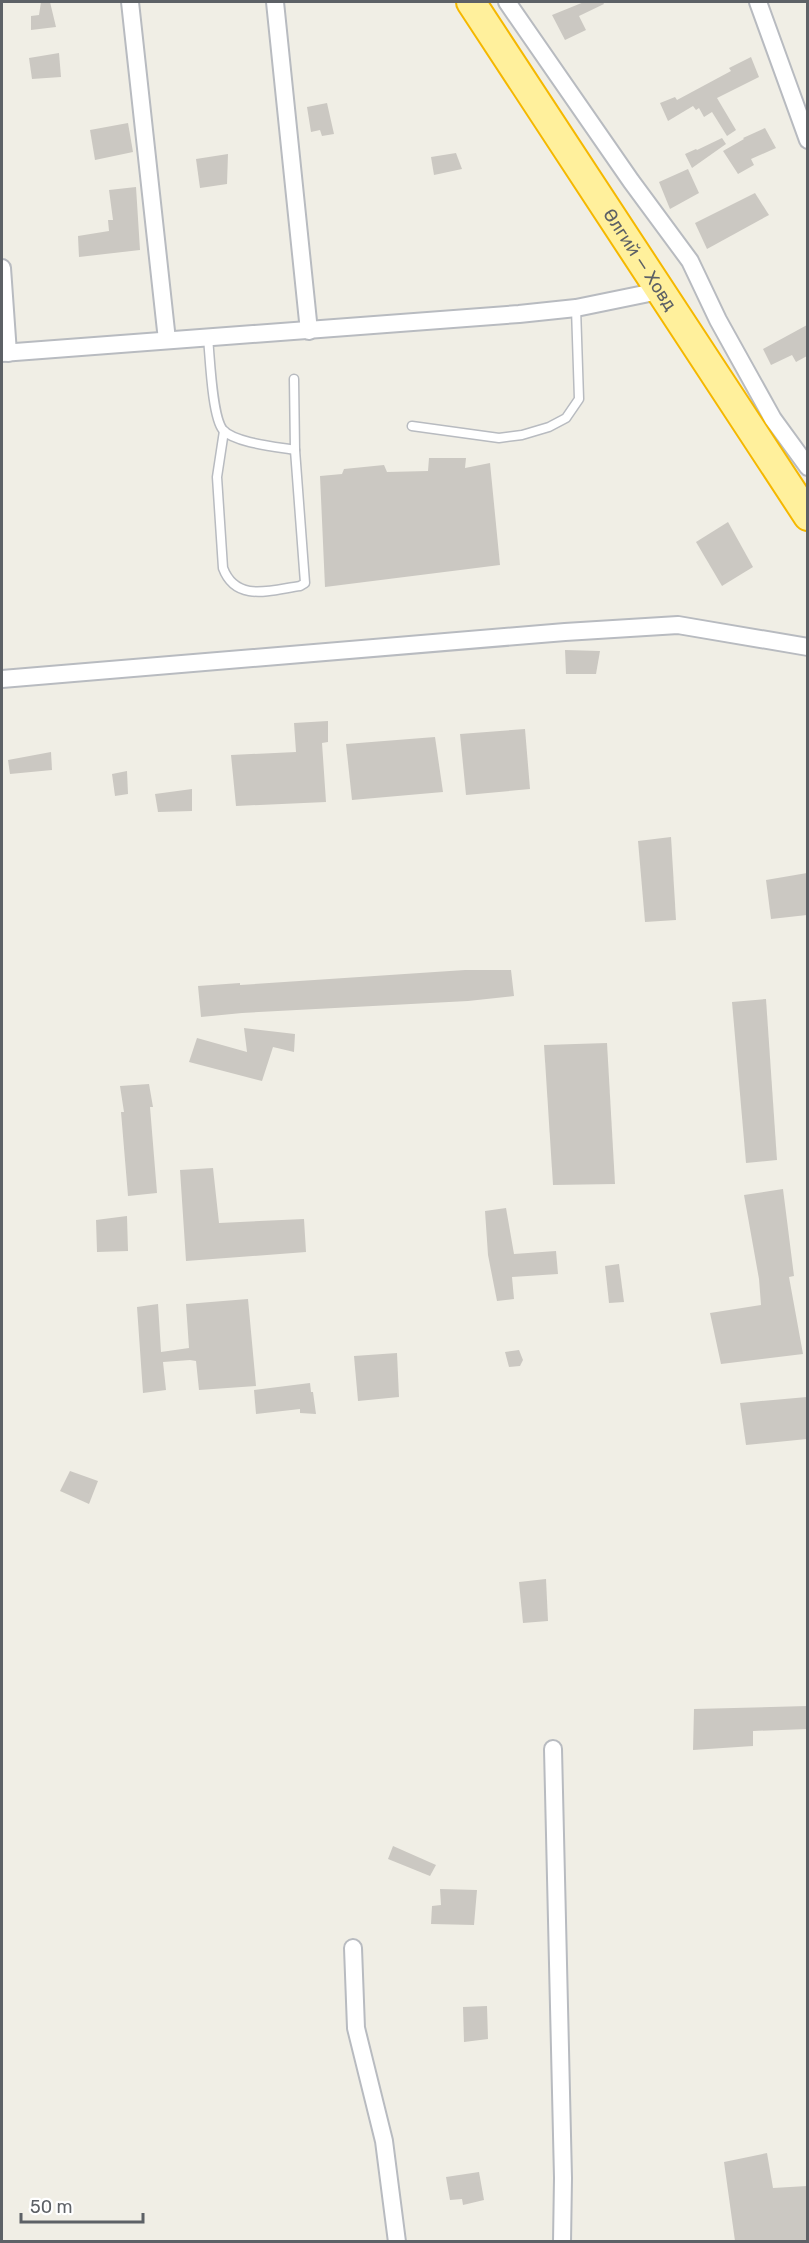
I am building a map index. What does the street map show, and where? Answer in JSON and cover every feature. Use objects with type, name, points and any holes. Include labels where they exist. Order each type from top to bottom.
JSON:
[{"type":"highway","name":"Өлгий — Ховд","points":[[471,2],[807,516]]},
{"type":"street","points":[[130,2],[167,340]]},
{"type":"street","points":[[275,2],[309,331]]},
{"type":"street","points":[[507,2],[631,181],[690,261],[718,320],[773,419],[807,467]]},
{"type":"street","points":[[758,2],[807,140]]},
{"type":"street","points":[[2,268],[4,353],[309,331],[576,308],[659,291]]},
{"type":"street","points":[[2,679],[565,632],[678,625],[807,647]]},
{"type":"street","points":[[553,1749],[563,2178],[562,2241]]},
{"type":"street","points":[[353,1948],[356,2028],[384,2141],[397,2241]]},
{"type":"lane","points":[[412,426],[499,438],[531,432],[566,418],[579,399],[576,308]]},
{"type":"lane","points":[[208,338],[216,419],[224,431],[250,442],[295,450]]},
{"type":"lane","points":[[224,431],[217,477],[223,568],[227,580],[238,589],[250,592],[300,586],[305,583],[295,450],[294,379]]},
{"type":"building","points":[[41,2],[50,2],[56,27],[31,30],[31,16],[39,15]]},
{"type":"building","points":[[584,2],[603,2],[604,4],[579,16],[586,30],[565,40],[552,15]]},
{"type":"building","points":[[59,53],[61,77],[32,79],[29,58]]},
{"type":"building","points":[[751,57],[759,77],[717,98],[736,130],[727,136],[712,112],[704,117],[699,108],[696,110],[693,106],[668,121],[660,103],[675,97],[677,100],[731,71],[729,68]]},
{"type":"building","points":[[327,103],[334,134],[322,136],[320,130],[311,132],[307,107]]},
{"type":"building","points":[[128,123],[133,152],[95,160],[90,130]]},
{"type":"building","points":[[765,128],[776,148],[751,159],[754,165],[738,174],[723,151]]},
{"type":"building","points":[[722,138],[726,144],[692,168],[685,154]]},
{"type":"building","points":[[456,153],[462,169],[434,175],[431,157]]},
{"type":"building","points":[[228,154],[227,184],[200,188],[196,159]]},
{"type":"building","points":[[688,169],[699,193],[670,209],[659,182]]},
{"type":"building","points":[[136,187],[140,250],[79,257],[78,236],[109,231],[108,220],[113,220],[109,190]]},
{"type":"building","points":[[755,193],[769,215],[707,249],[695,223]]},
{"type":"building","points":[[807,325],[807,356],[796,362],[792,355],[771,365],[763,349]]},
{"type":"building","points":[[429,458],[466,458],[465,468],[490,463],[500,565],[325,587],[320,476],[342,474],[344,469],[384,465],[387,472],[428,471]]},
{"type":"building","points":[[728,522],[753,567],[722,586],[696,542]]},
{"type":"building","points":[[565,650],[600,651],[596,674],[566,674]]},
{"type":"building","points":[[328,721],[328,742],[322,743],[326,802],[236,806],[231,755],[296,752],[294,723]]},
{"type":"building","points":[[525,729],[530,789],[466,795],[460,734]]},
{"type":"building","points":[[435,737],[443,792],[352,800],[346,744]]},
{"type":"building","points":[[51,752],[52,770],[10,774],[8,760]]},
{"type":"building","points":[[127,771],[128,794],[115,796],[112,774]]},
{"type":"building","points":[[192,789],[192,811],[158,812],[155,794]]},
{"type":"building","points":[[671,837],[676,920],[645,922],[638,841]]},
{"type":"building","points":[[807,873],[807,915],[771,919],[766,880]]},
{"type":"building","points":[[465,970],[511,970],[514,996],[468,1001],[201,1017],[198,986]]},
{"type":"building","points":[[766,999],[777,1160],[746,1163],[732,1002]]},
{"type":"building","points":[[244,1028],[295,1034],[294,1052],[273,1047],[262,1081],[189,1062],[197,1038],[247,1052]]},
{"type":"building","points":[[607,1043],[615,1184],[553,1185],[544,1045]]},
{"type":"building","points":[[149,1084],[153,1107],[150,1107],[157,1193],[128,1196],[121,1112],[124,1112],[120,1086]]},
{"type":"building","points":[[213,1168],[219,1223],[304,1219],[306,1252],[186,1261],[180,1170]]},
{"type":"building","points":[[783,1189],[794,1276],[789,1277],[803,1354],[721,1364],[710,1313],[761,1305],[759,1279],[744,1195]]},
{"type":"building","points":[[506,1208],[514,1254],[556,1251],[558,1274],[512,1277],[514,1299],[497,1301],[488,1255],[485,1211]]},
{"type":"building","points":[[127,1216],[128,1251],[97,1252],[96,1220]]},
{"type":"building","points":[[619,1264],[624,1302],[609,1303],[605,1266]]},
{"type":"building","points":[[248,1299],[256,1386],[199,1390],[196,1361],[190,1360],[163,1362],[166,1390],[143,1393],[137,1307],[158,1304],[161,1352],[189,1348],[186,1304]]},
{"type":"building","points":[[519,1350],[523,1360],[520,1366],[509,1367],[505,1352]]},
{"type":"building","points":[[397,1353],[399,1397],[358,1401],[354,1356]]},
{"type":"building","points":[[310,1383],[316,1414],[300,1413],[300,1409],[256,1414],[254,1390]]},
{"type":"building","points":[[807,1397],[807,1439],[746,1445],[740,1403]]},
{"type":"building","points":[[70,1471],[98,1481],[89,1504],[60,1491]]},
{"type":"building","points":[[546,1579],[548,1621],[523,1623],[519,1582]]},
{"type":"building","points":[[807,1706],[807,1729],[753,1731],[753,1746],[693,1750],[694,1709]]},
{"type":"building","points":[[393,1846],[436,1865],[430,1876],[388,1859]]},
{"type":"building","points":[[440,1889],[477,1890],[474,1925],[431,1924],[432,1906],[441,1905]]},
{"type":"building","points":[[487,2006],[488,2039],[464,2042],[463,2007]]},
{"type":"building","points":[[767,2153],[773,2188],[807,2186],[807,2241],[735,2241],[724,2162]]},
{"type":"building","points":[[479,2172],[484,2200],[463,2205],[462,2199],[450,2200],[446,2177]]}]
